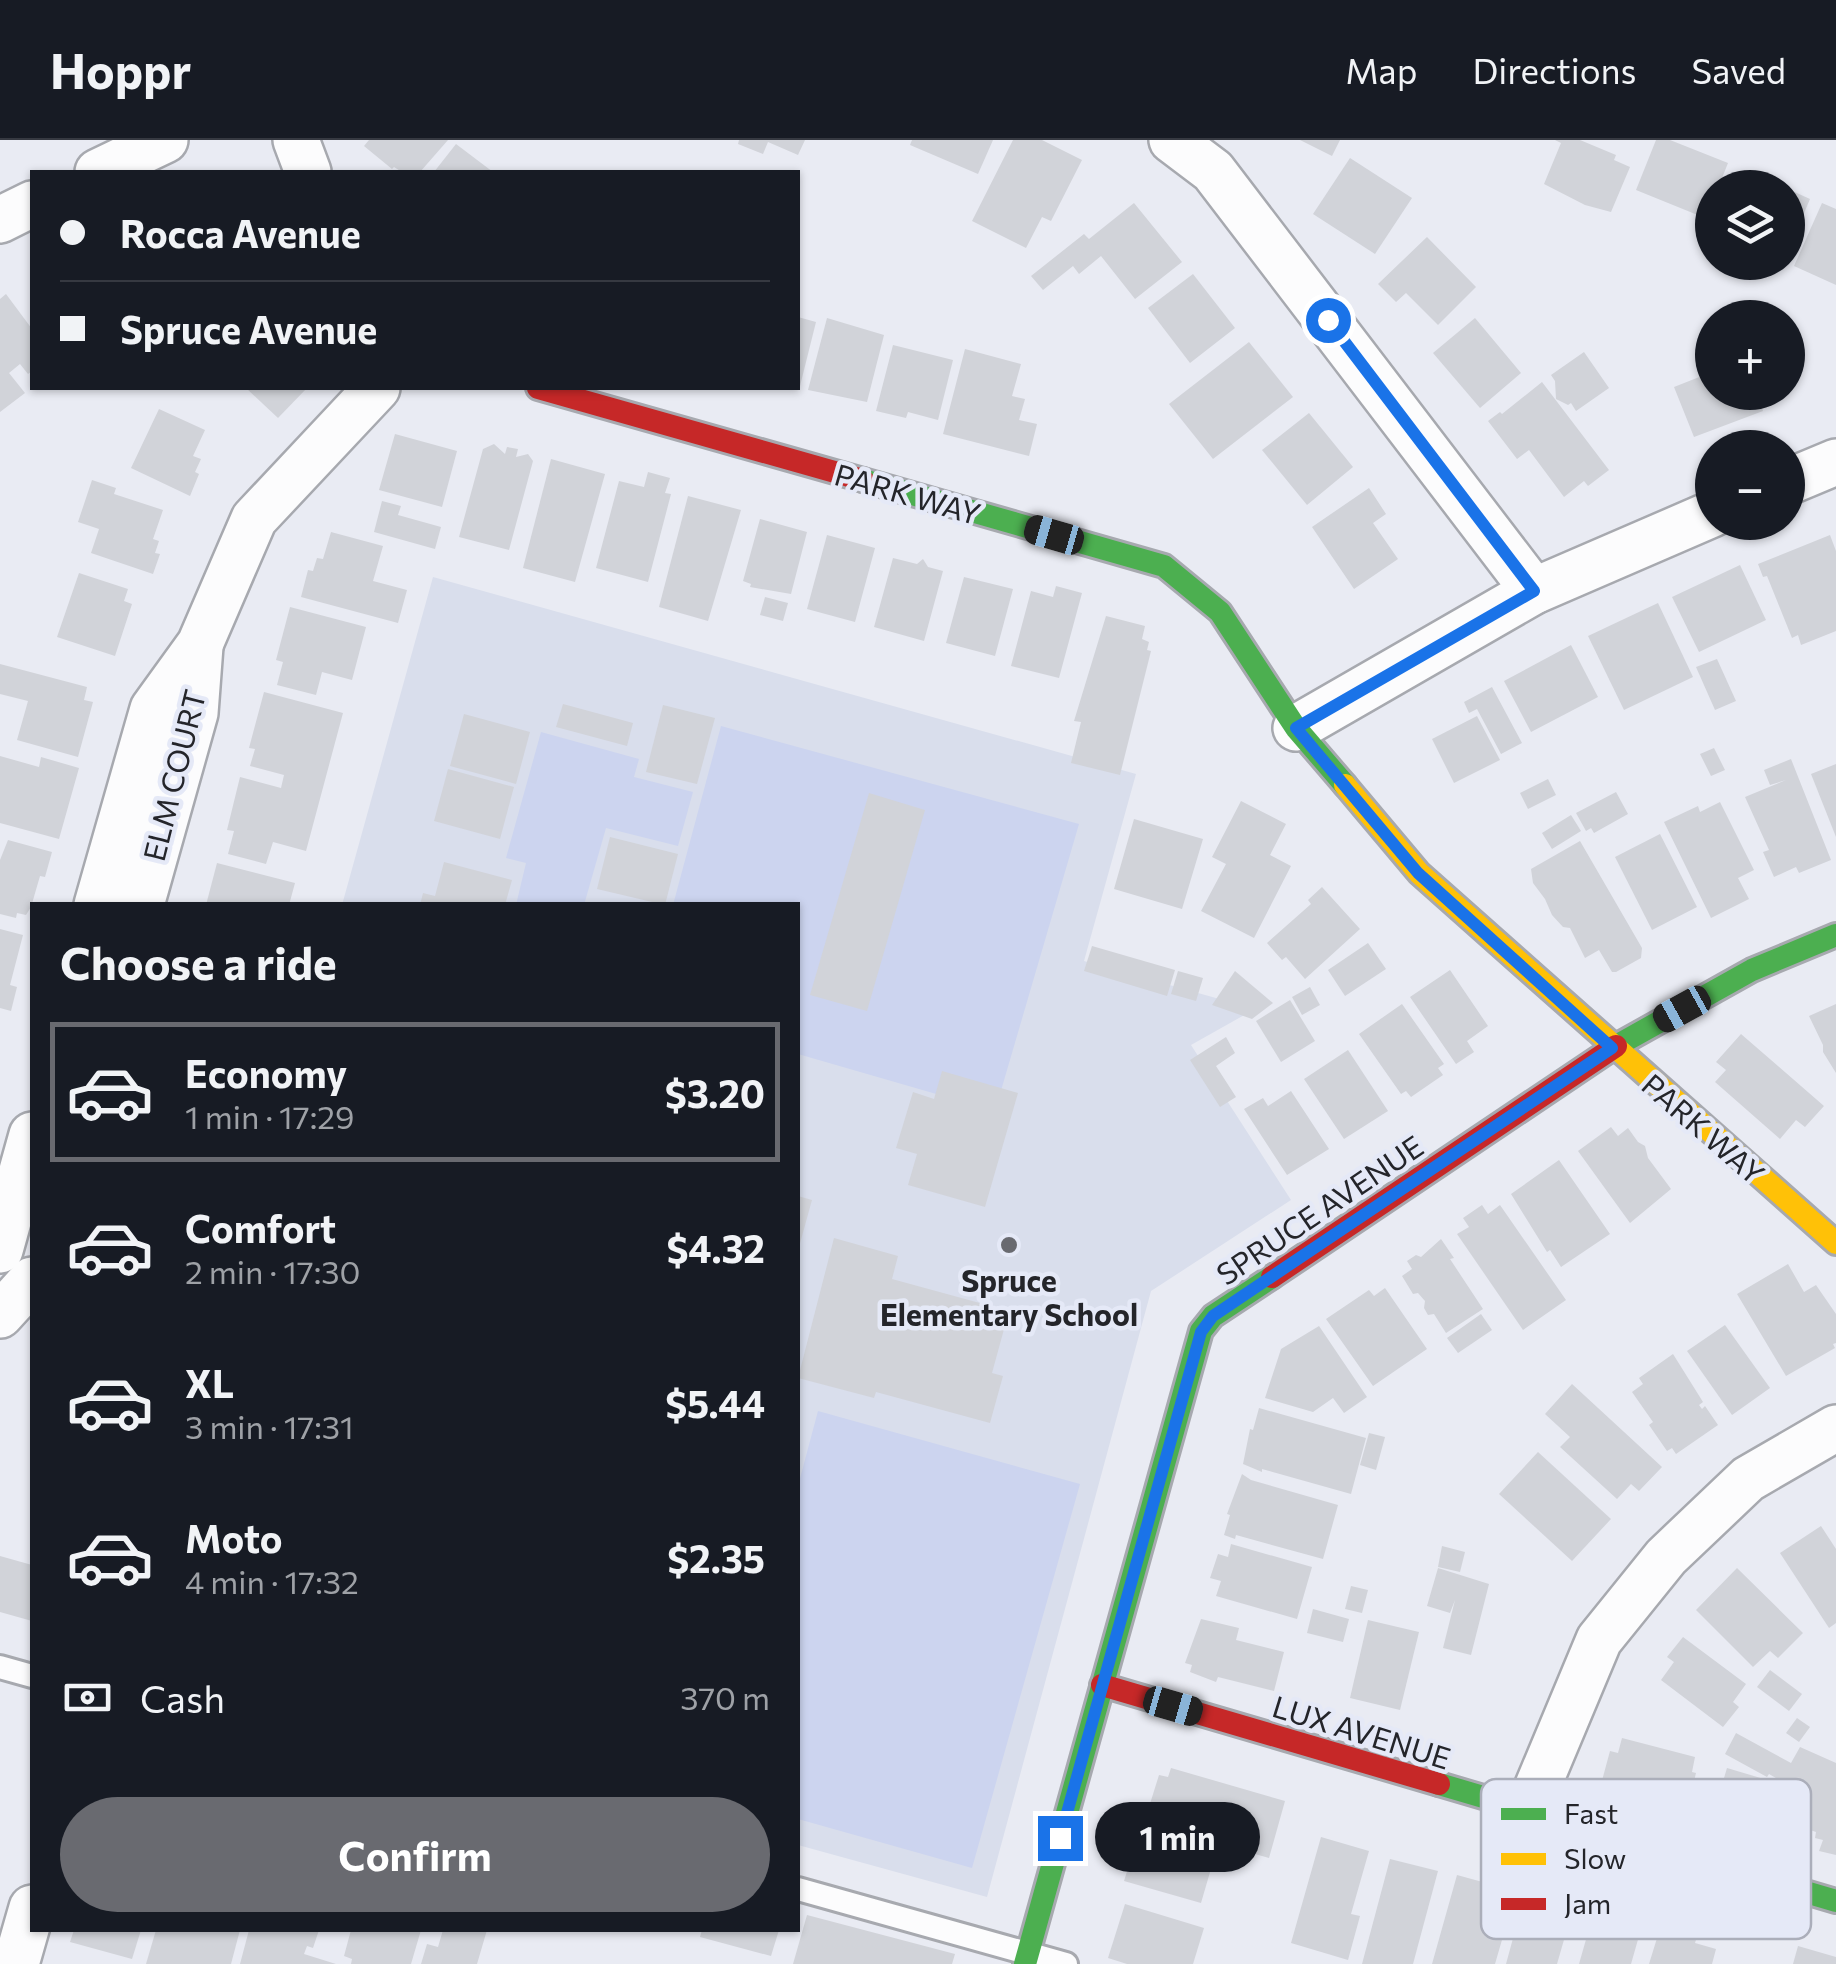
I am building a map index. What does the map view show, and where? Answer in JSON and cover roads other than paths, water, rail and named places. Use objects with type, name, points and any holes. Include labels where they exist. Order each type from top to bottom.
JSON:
[{"type":"street","points":[[102,170],[166,140]]},
{"type":"street","points":[[296,140],[307,170]]},
{"type":"street","points":[[1172,140],[1214,170],[1534,591]]},
{"type":"street","points":[[0,220],[30,205]]},
{"type":"street","name":"ELM COURT","points":[[99,902],[153,709],[200,644],[254,519],[375,390]]},
{"type":"street","name":"PARK WAY","points":[[545,390],[1164,566],[1220,612],[1296,728],[1418,873],[1836,1243]]},
{"type":"street","points":[[1805,475],[1836,462]]},
{"type":"street","points":[[1296,728],[1534,591],[1695,521]]},
{"type":"street","name":"ELM COURT","points":[[141,902],[195,713],[200,644]]},
{"type":"street","name":"SPRUCE AVENUE","points":[[1026,1959],[1201,1332],[1213,1316],[1612,1048],[1752,970],[1836,935]]},
{"type":"street","points":[[0,1250],[30,1142]]},
{"type":"street","points":[[0,1311],[30,1282]]},
{"type":"street","points":[[1540,1779],[1599,1640],[1666,1557],[1748,1480],[1836,1428]]},
{"type":"street","name":"LUX AVENUE","points":[[1102,1686],[1481,1799]]},
{"type":"street","name":"LUX AVENUE","points":[[1811,1894],[1836,1901]]},
{"type":"street","points":[[16,1964],[30,1915]]},
{"type":"lane","points":[[0,1667],[30,1675]]},
{"type":"lane","points":[[800,1890],[1026,1959],[1066,1964]]},
{"type":"place","name":"Spruce Elementary School","points":[[1009,1245]]}]
